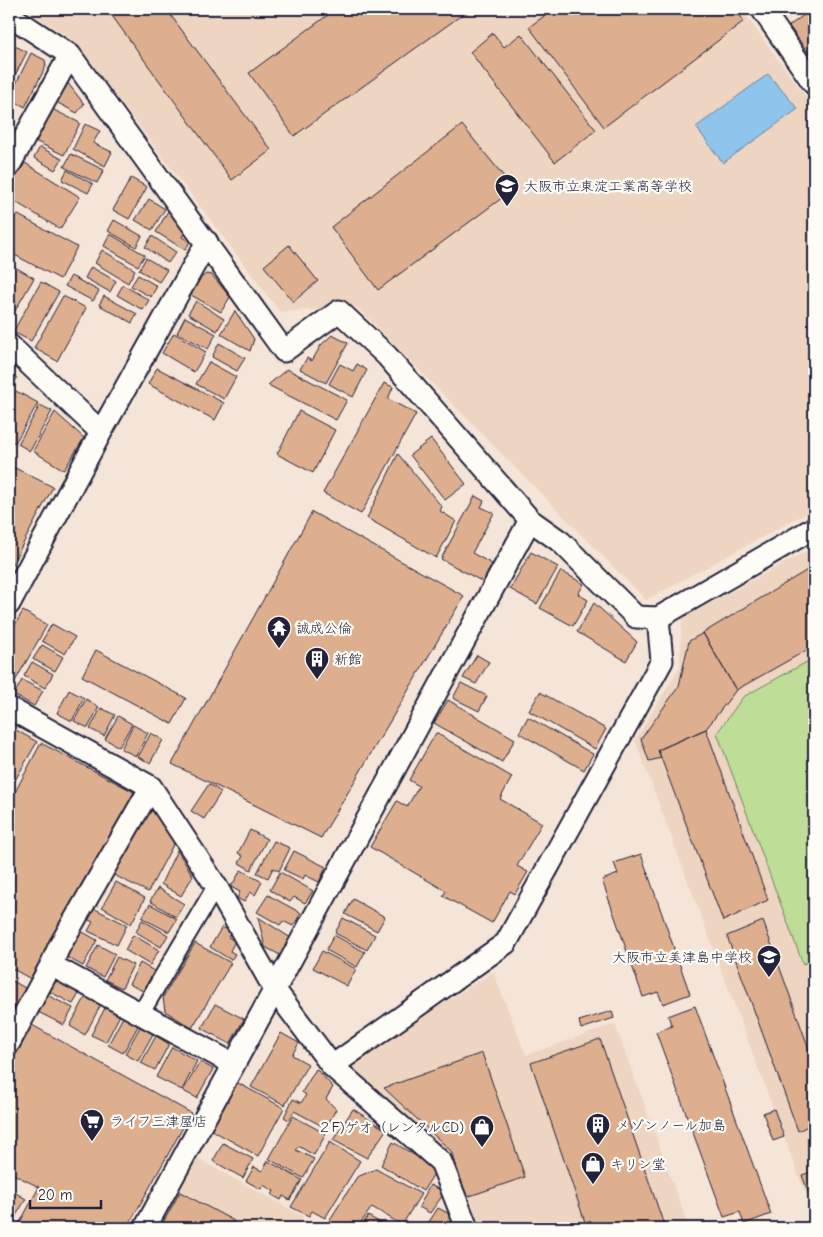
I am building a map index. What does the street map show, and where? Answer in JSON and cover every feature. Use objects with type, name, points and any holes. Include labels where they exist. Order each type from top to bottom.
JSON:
[{"type":"street","points":[[762,9],[814,84]]},
{"type":"street","points":[[9,15],[70,56],[207,242],[284,351],[339,311],[387,356],[530,520],[561,542],[636,617],[658,618],[814,528]]},
{"type":"street","points":[[9,166],[70,56]]},
{"type":"street","points":[[9,604],[101,432],[207,242]]},
{"type":"street","points":[[9,344],[101,432]]},
{"type":"street","points":[[145,1228],[530,520]]},
{"type":"street","points":[[332,1066],[506,943],[662,661],[658,618]]},
{"type":"street","points":[[9,708],[151,787],[216,886],[276,990],[332,1066],[441,1162],[468,1228]]},
{"type":"street","points":[[9,1043],[59,947],[151,787]]},
{"type":"street","points":[[141,1013],[216,886]]},
{"type":"street","points":[[51,965],[233,1064]]},
{"type":"shaded area","name":"大阪市立東淀工業高等学校","points":[[26,9],[741,9],[814,108],[814,509],[646,600],[357,307],[280,312],[76,43]]},
{"type":"shaded area","name":"大阪市立美津島中学校","points":[[814,547],[814,1217],[635,740],[680,667],[682,618]]},
{"type":"shaded area","points":[[493,972],[526,1055],[615,1024],[689,1228],[478,1228],[447,1157],[355,1074],[354,1060]]},
{"type":"shaded area","points":[[193,1156],[303,1216],[298,1228],[155,1228]]},
{"type":"green space","points":[[814,658],[814,960],[803,964],[717,733],[743,697]]},
{"type":"water","points":[[768,74],[798,109],[723,163],[696,127]]},
{"type":"building","points":[[107,9],[166,9],[271,150],[232,180]]},
{"type":"building","points":[[336,9],[470,9],[294,136],[249,73]]},
{"type":"building","points":[[554,9],[735,9],[744,21],[604,127],[529,27]]},
{"type":"building","points":[[814,9],[814,53],[810,55],[789,26]]},
{"type":"building","points":[[493,33],[504,47],[521,34],[596,130],[555,162],[470,52]]},
{"type":"building","points":[[9,43],[27,52],[9,87]]},
{"type":"building","points":[[31,53],[45,60],[46,66],[25,107],[9,98]]},
{"type":"building","points":[[67,82],[84,104],[77,113],[56,102]]},
{"type":"building","points":[[52,109],[80,123],[64,155],[35,141]]},
{"type":"building","points":[[85,124],[100,131],[93,143],[112,152],[105,166],[73,149]]},
{"type":"building","points":[[462,125],[514,189],[378,290],[331,227]]},
{"type":"building","points":[[40,147],[62,159],[55,170],[34,158]]},
{"type":"building","points":[[71,154],[104,170],[97,183],[64,167]]},
{"type":"building","points":[[25,163],[80,197],[60,229],[9,198],[9,188]]},
{"type":"building","points":[[67,170],[93,184],[88,193],[62,180]]},
{"type":"building","points":[[131,178],[147,187],[129,219],[113,210]]},
{"type":"building","points":[[149,199],[165,209],[152,230],[135,220]]},
{"type":"building","points":[[9,210],[77,247],[60,279],[9,252]]},
{"type":"building","points":[[168,211],[174,214],[186,230],[182,237],[190,242],[185,250],[156,232]]},
{"type":"building","points":[[114,220],[142,236],[136,247],[108,231]]},
{"type":"building","points":[[110,234],[145,255],[138,266],[104,246]]},
{"type":"building","points":[[152,236],[176,252],[168,263],[145,247]]},
{"type":"building","points":[[289,245],[318,281],[293,302],[264,266]]},
{"type":"building","points":[[102,250],[135,270],[128,283],[95,263]]},
{"type":"building","points":[[146,258],[167,270],[159,282],[139,270]]},
{"type":"building","points":[[15,267],[34,278],[12,316],[9,314],[9,278]]},
{"type":"building","points":[[91,267],[116,281],[110,292],[85,278]]},
{"type":"building","points":[[206,274],[212,275],[230,297],[221,312],[191,295],[200,279]]},
{"type":"building","points":[[138,275],[157,286],[151,297],[131,286]]},
{"type":"building","points":[[71,276],[99,291],[93,301],[65,286]]},
{"type":"building","points":[[41,282],[59,292],[31,341],[13,332]]},
{"type":"building","points":[[123,285],[149,300],[143,310],[117,295]]},
{"type":"building","points":[[63,296],[86,308],[57,361],[34,348]]},
{"type":"building","points":[[104,296],[137,314],[132,323],[99,305]]},
{"type":"building","points":[[196,301],[224,319],[217,331],[188,314]]},
{"type":"building","points":[[235,311],[254,339],[250,351],[221,334]]},
{"type":"building","points":[[185,317],[216,334],[208,349],[177,333]]},
{"type":"building","points":[[174,333],[206,352],[194,372],[162,353]]},
{"type":"building","points":[[332,335],[348,343],[326,383],[300,369],[307,358],[312,361],[321,345]]},
{"type":"building","points":[[219,343],[245,358],[237,371],[212,357]]},
{"type":"building","points":[[209,362],[236,377],[224,399],[196,384]]},
{"type":"building","points":[[340,364],[353,371],[357,364],[367,370],[353,397],[329,384]]},
{"type":"building","points":[[157,368],[224,403],[215,420],[148,384]]},
{"type":"building","points":[[287,369],[347,400],[336,420],[268,385]]},
{"type":"building","points":[[9,373],[17,378],[9,393]]},
{"type":"building","points":[[384,383],[393,387],[388,399],[416,414],[361,514],[323,493]]},
{"type":"building","points":[[16,391],[38,403],[15,443],[9,440],[9,404]]},
{"type":"building","points":[[40,405],[52,411],[30,451],[18,444]]},
{"type":"building","points":[[299,411],[335,430],[313,473],[277,454]]},
{"type":"building","points":[[55,412],[84,438],[64,470],[33,451]]},
{"type":"building","points":[[431,439],[466,484],[445,500],[410,455]]},
{"type":"building","points":[[398,454],[442,507],[440,511],[456,521],[436,558],[367,518]]},
{"type":"building","points":[[9,465],[53,487],[9,570]]},
{"type":"building","points":[[475,496],[484,501],[481,507],[494,513],[472,553],[492,564],[483,582],[441,559]]},
{"type":"building","name":"新館","points":[[312,512],[464,596],[321,838],[172,764]]},
{"type":"building","points":[[531,552],[558,567],[537,604],[510,589]]},
{"type":"building","points":[[814,566],[814,646],[736,690],[703,633]]},
{"type":"building","points":[[561,571],[584,584],[578,594],[588,600],[573,626],[540,608]]},
{"type":"building","points":[[594,603],[637,642],[626,661],[577,632]]},
{"type":"building","points":[[23,611],[47,625],[9,692],[9,635]]},
{"type":"building","points":[[52,624],[75,637],[65,654],[42,641]]},
{"type":"building","points":[[703,633],[736,690],[706,729],[658,750],[661,758],[649,761],[641,739],[679,686],[689,641]]},
{"type":"building","points":[[42,645],[63,657],[55,671],[33,659]]},
{"type":"building","points":[[96,650],[186,698],[172,724],[82,676]]},
{"type":"building","points":[[477,655],[489,662],[476,684],[463,678]]},
{"type":"building","points":[[32,662],[53,674],[45,688],[24,676]]},
{"type":"building","points":[[22,680],[43,691],[34,706],[14,695]]},
{"type":"building","points":[[461,683],[487,696],[479,711],[453,698]]},
{"type":"building","points":[[69,690],[84,698],[72,721],[57,713]]},
{"type":"building","points":[[540,692],[606,729],[595,749],[529,711]]},
{"type":"building","points":[[86,699],[99,707],[88,728],[74,721]]},
{"type":"building","points":[[448,700],[515,739],[502,762],[434,723]]},
{"type":"building","points":[[101,708],[115,715],[104,736],[90,729]]},
{"type":"building","points":[[118,716],[132,724],[119,747],[105,739]]},
{"type":"building","points":[[528,717],[593,754],[584,770],[519,733]]},
{"type":"building","points":[[133,725],[148,733],[136,756],[121,749]]},
{"type":"building","points":[[9,726],[37,742],[14,782],[9,779]]},
{"type":"building","points":[[706,729],[768,900],[723,921],[658,750]]},
{"type":"building","points":[[151,733],[163,740],[150,763],[138,757]]},
{"type":"building","points":[[436,733],[512,777],[500,799],[542,823],[517,866],[528,872],[515,894],[510,891],[492,923],[443,896],[446,891],[370,847],[397,801],[407,807],[419,786],[409,780]]},
{"type":"building","points":[[41,743],[134,792],[33,980],[9,967],[9,793],[13,796]]},
{"type":"building","points":[[209,784],[221,792],[204,819],[191,811]]},
{"type":"building","points":[[145,810],[157,812],[174,843],[148,892],[112,874]]},
{"type":"building","points":[[250,830],[267,839],[251,870],[239,863],[243,856],[238,853]]},
{"type":"building","points":[[274,841],[290,848],[279,871],[273,868],[268,878],[257,873]]},
{"type":"building","points":[[177,850],[193,876],[181,896],[161,884]]},
{"type":"building","points":[[294,851],[326,867],[319,882],[305,875],[303,879],[284,870]]},
{"type":"building","points":[[641,854],[690,994],[663,1004],[658,992],[643,997],[602,880],[618,874],[614,863]]},
{"type":"building","points":[[241,870],[262,882],[255,895],[250,892],[244,902],[237,898],[240,892],[231,887]]},
{"type":"building","points":[[280,872],[313,891],[305,903],[294,897],[290,902],[270,890]]},
{"type":"building","points":[[116,882],[145,898],[131,924],[102,907]]},
{"type":"building","points":[[158,888],[184,904],[176,917],[150,901]]},
{"type":"building","points":[[268,895],[301,913],[293,926],[283,921],[280,925],[257,912]]},
{"type":"building","points":[[353,899],[385,917],[377,931],[345,914]]},
{"type":"building","points":[[150,904],[177,919],[169,932],[142,918]]},
{"type":"building","points":[[93,908],[127,925],[117,945],[88,931],[93,922],[87,919]]},
{"type":"building","points":[[258,917],[291,938],[280,955],[265,947]]},
{"type":"building","points":[[343,918],[375,935],[367,950],[335,933]]},
{"type":"building","points":[[142,920],[168,935],[161,947],[136,932]]},
{"type":"building","points":[[763,921],[814,1063],[814,1123],[798,1131],[727,936]]},
{"type":"building","points":[[222,927],[231,932],[228,937],[235,941],[230,951],[235,954],[231,960],[210,947]]},
{"type":"building","points":[[79,930],[97,940],[83,966],[65,956]]},
{"type":"building","points":[[133,935],[159,950],[150,965],[125,950]]},
{"type":"building","points":[[334,935],[365,952],[357,967],[326,950]]},
{"type":"building","points":[[195,943],[231,963],[192,1028],[165,1011],[163,997]]},
{"type":"building","points":[[98,945],[115,954],[103,977],[86,968]]},
{"type":"building","points":[[322,951],[356,969],[347,986],[313,968]]},
{"type":"building","points":[[117,957],[133,965],[122,988],[105,980]]},
{"type":"building","points":[[140,963],[154,971],[143,991],[129,984]]},
{"type":"building","points":[[9,979],[27,989],[11,1016],[9,1014]]},
{"type":"building","points":[[58,980],[80,992],[73,1004],[48,991],[54,981]]},
{"type":"building","points":[[47,995],[73,1008],[64,1025],[38,1012]]},
{"type":"building","points":[[86,996],[101,1004],[85,1035],[70,1026]]},
{"type":"building","points":[[215,1004],[244,1019],[230,1044],[202,1028]]},
{"type":"building","points":[[695,1006],[771,1214],[744,1224],[740,1212],[724,1217],[656,1032],[672,1026],[668,1016]]},
{"type":"building","points":[[105,1008],[120,1015],[106,1042],[91,1035]]},
{"type":"building","points":[[612,1011],[614,1018],[581,1029],[579,1021]]},
{"type":"building","points":[[123,1017],[138,1026],[123,1053],[108,1045]]},
{"type":"building","name":"ライフ三津屋店","points":[[32,1025],[191,1113],[127,1228],[17,1228],[39,1187],[9,1172],[9,1068]]},
{"type":"building","points":[[140,1027],[153,1034],[138,1061],[125,1054]]},
{"type":"building","points":[[281,1033],[299,1043],[292,1055],[308,1064],[285,1105],[251,1087]]},
{"type":"building","points":[[156,1036],[169,1044],[155,1070],[141,1063]]},
{"type":"building","name":"メゾンノール加島","points":[[600,1039],[665,1228],[587,1228],[531,1063]]},
{"type":"building","points":[[172,1047],[197,1061],[182,1090],[156,1077]]},
{"type":"building","points":[[482,1053],[525,1177],[467,1197],[451,1151],[384,1088]]},
{"type":"building","points":[[200,1062],[213,1069],[197,1098],[183,1091]]},
{"type":"building","points":[[316,1069],[333,1087],[326,1099],[336,1109],[326,1128],[294,1111],[289,1120],[284,1117],[293,1099],[301,1103],[306,1095],[302,1092]]},
{"type":"building","points":[[236,1082],[284,1108],[258,1156],[210,1129]]},
{"type":"building","points":[[353,1109],[386,1130],[367,1158],[333,1140]]},
{"type":"building","points":[[774,1109],[784,1137],[773,1141],[763,1113]]},
{"type":"building","points":[[293,1116],[326,1134],[314,1155],[298,1146],[296,1150],[314,1159],[303,1178],[269,1159]]},
{"type":"building","points":[[330,1142],[360,1161],[325,1218],[312,1211],[309,1216],[291,1207]]},
{"type":"building","points":[[393,1142],[437,1169],[423,1191],[381,1165]]},
{"type":"building","points":[[223,1143],[253,1159],[243,1178],[213,1161]]},
{"type":"building","points":[[268,1161],[302,1180],[290,1200],[283,1196],[281,1200],[272,1195],[274,1191],[263,1185],[261,1189],[246,1181],[254,1167],[262,1171]]},
{"type":"building","points":[[376,1169],[421,1194],[402,1225],[372,1207],[357,1228],[342,1228],[329,1221],[357,1177]]},
{"type":"building","points":[[814,1171],[814,1209],[802,1175]]},
{"type":"building","points":[[430,1185],[445,1192],[430,1213],[419,1207]]},
{"type":"building","points":[[9,1189],[26,1199],[9,1227]]},
{"type":"building","points":[[180,1192],[234,1221],[230,1228],[160,1228]]},
{"type":"building","points":[[438,1208],[448,1213],[451,1228],[425,1228]]},
{"type":"building","points":[[368,1216],[381,1223],[379,1228],[360,1228]]},
{"type":"place","name":"大阪市立東淀工業高等学校","points":[[507,207]]},
{"type":"place","name":"誠成公倫","points":[[279,649]]},
{"type":"place","name":"新館","points":[[317,680]]},
{"type":"place","name":"大阪市立美津島中学校","points":[[769,978]]},
{"type":"place","name":"ライフ三津屋店","points":[[92,1142]]},
{"type":"place","name":"メゾンノール加島","points":[[598,1146]]},
{"type":"place","name":"２F)ゲオ（レンタルCD)","points":[[482,1148]]},
{"type":"place","name":"キリン堂","points":[[593,1185]]}]
